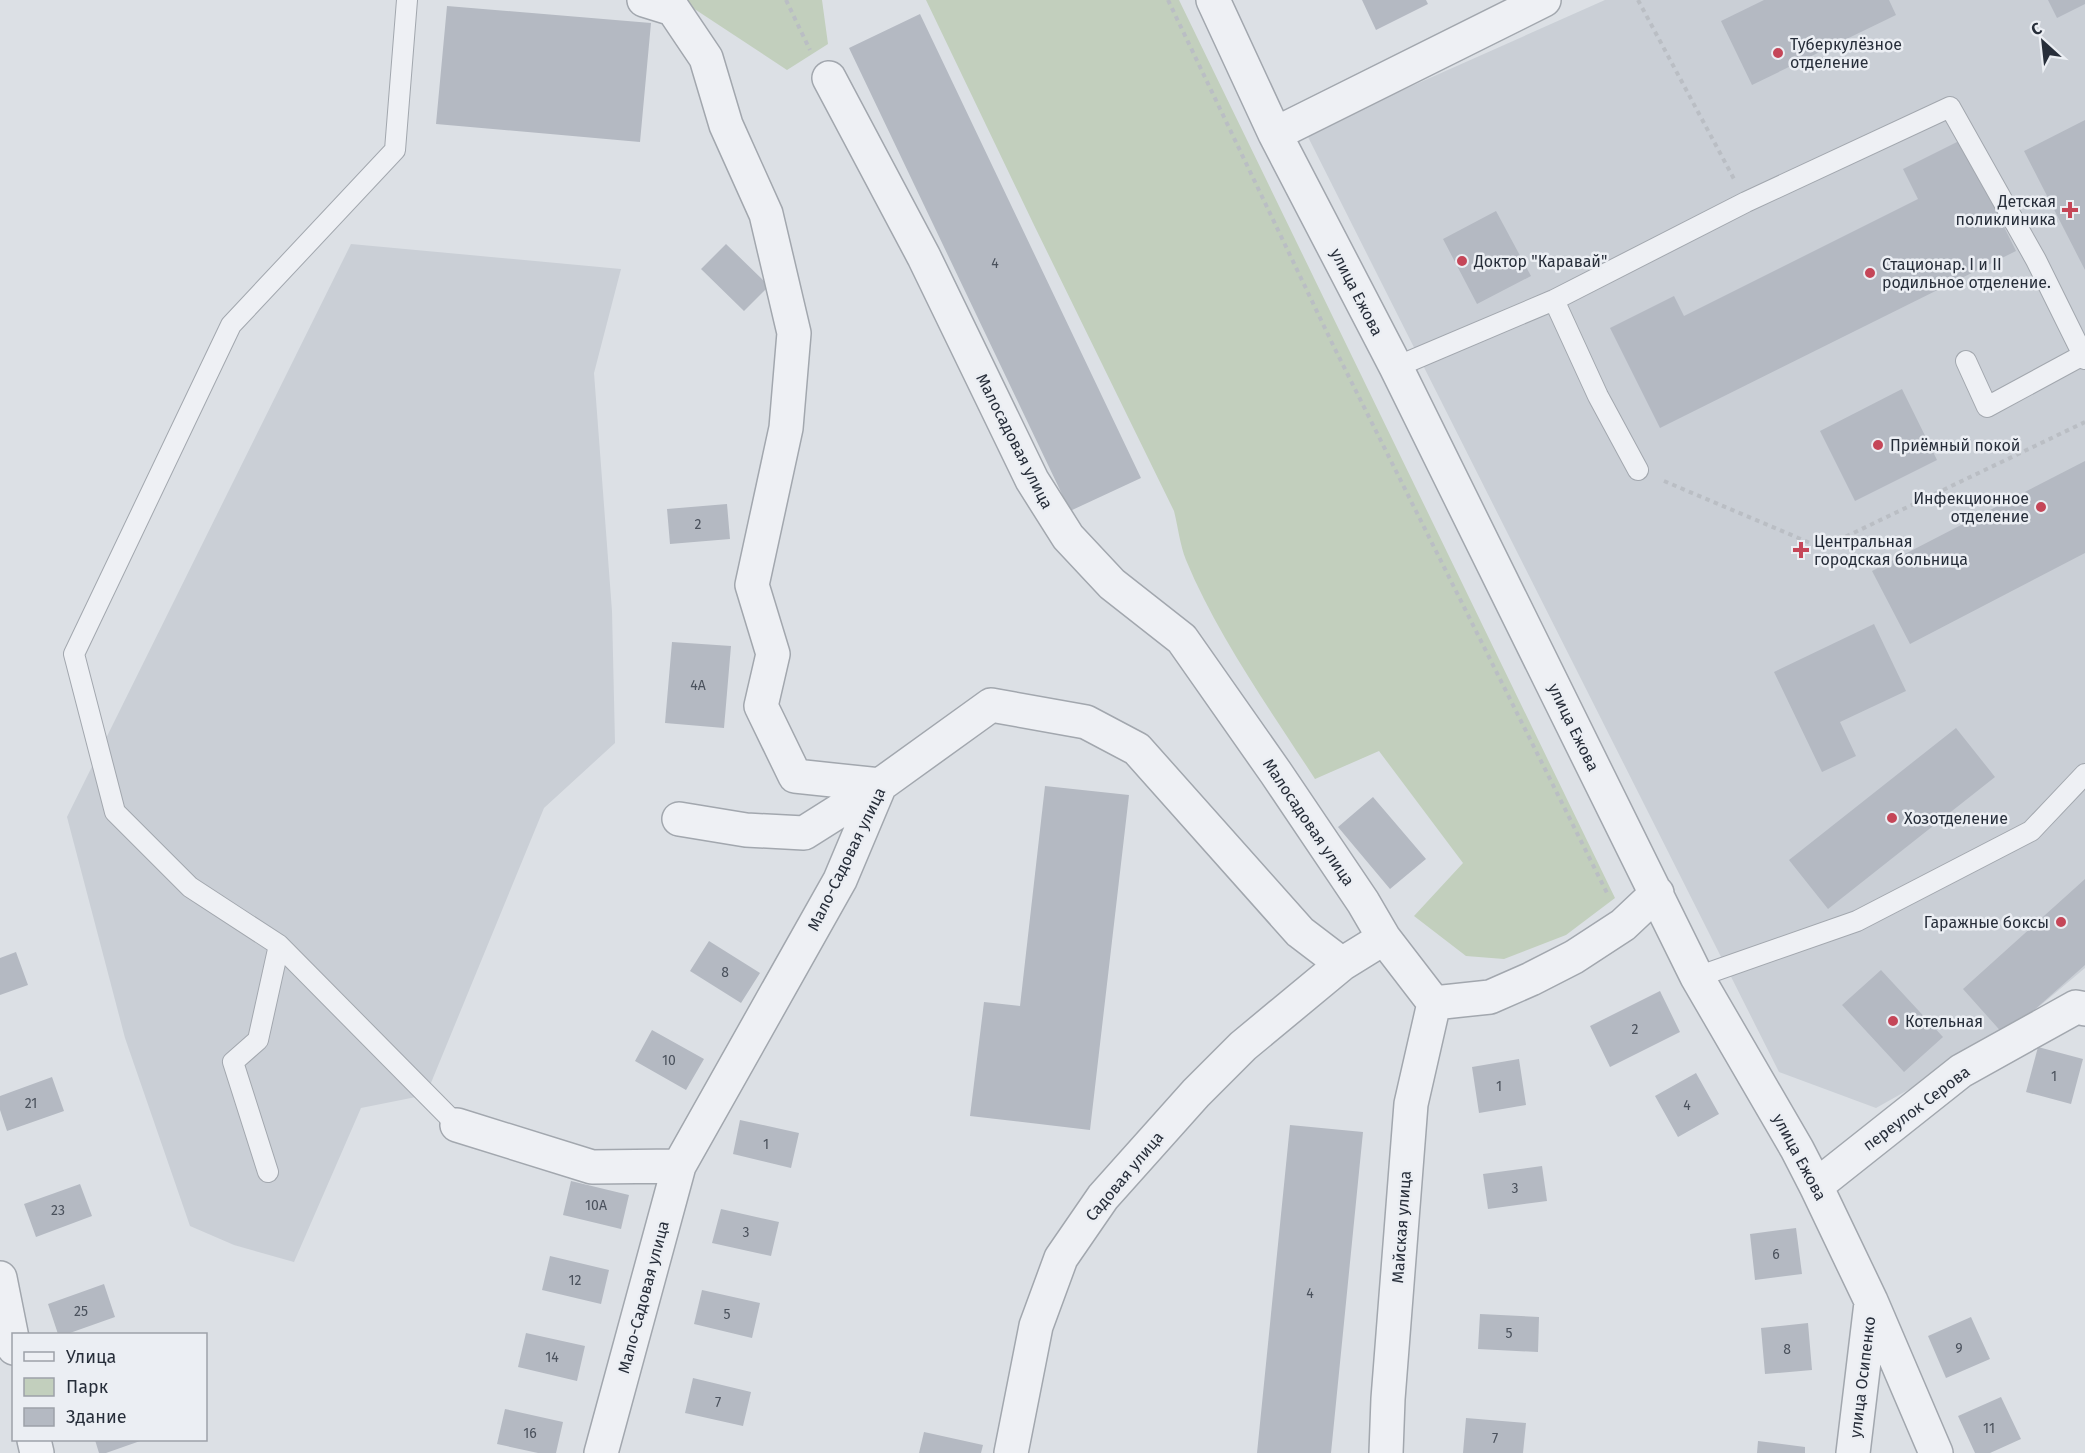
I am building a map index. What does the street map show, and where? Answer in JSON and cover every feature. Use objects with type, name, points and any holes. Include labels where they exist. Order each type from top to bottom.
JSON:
[{"type":"street","points":[[644,0],[673,9],[706,58],[726,125],[766,214],[794,333],[786,428],[752,585],[773,654],[761,706],[795,776],[880,784]]},
{"type":"street","name":"улица Ежова","points":[[1213,0],[1275,134],[1396,367],[1697,977],[1816,1186],[1871,1301],[1936,1453]]},
{"type":"street","points":[[1275,134],[1544,0]]},
{"type":"street","name":"Малосадовая улица","points":[[829,78],[924,257],[1032,480],[1068,537],[1112,584],[1182,639],[1276,773],[1363,902],[1384,938],[1434,1003]]},
{"type":"street","name":"Мало-Садовая улица","points":[[601,1453],[679,1166],[840,880],[880,784],[991,705],[1086,722],[1137,749],[1300,932],[1342,964]]},
{"type":"street","points":[[679,819],[746,830],[804,833],[880,784]]},
{"type":"street","points":[[1434,1003],[1490,997],[1531,979],[1574,957],[1623,925],[1657,893]]},
{"type":"street","points":[[1342,964],[1384,938]]},
{"type":"street","name":"Садовая улица","points":[[1011,1453],[1036,1326],[1061,1258],[1103,1197],[1196,1094],[1243,1046],[1342,964]]},
{"type":"street","name":"Майская улица","points":[[1386,1453],[1388,1399],[1411,1104],[1434,1003]]},
{"type":"street","name":"переулок Серова","points":[[1816,1186],[1961,1071],[2076,1007],[2085,1009]]},
{"type":"street","points":[[456,1125],[592,1167],[679,1166]]},
{"type":"street","points":[[0,1278],[12,1338]]},
{"type":"street","name":"улица Осипенко","points":[[1853,1453],[1871,1301]]},
{"type":"lane","points":[[407,0],[395,150],[231,325],[74,654],[115,812],[190,887],[279,945],[456,1125]]},
{"type":"lane","points":[[1396,367],[1554,300],[1746,202],[1950,107],[2036,260],[2084,357],[1987,407],[1966,361]]},
{"type":"lane","points":[[1554,300],[1598,396],[1638,470]]},
{"type":"lane","points":[[1697,977],[1857,921],[2031,831],[2085,774]]},
{"type":"lane","points":[[268,1172],[233,1062],[258,1040],[279,945]]},
{"type":"path","points":[[786,0],[808,47],[829,78]]},
{"type":"path","points":[[1168,0],[1333,345],[1623,925]]},
{"type":"path","points":[[1638,0],[1746,202]]},
{"type":"path","points":[[1638,470],[1822,548],[2085,422]]},
{"type":"shaded area","name":"Центральная городская больница","points":[[1605,0],[2085,0],[2085,968],[2004,1036],[1876,1108],[1779,1072],[1306,133]]},
{"type":"shaded area","points":[[351,244],[621,269],[594,373],[612,611],[615,743],[544,808],[426,1095],[361,1108],[294,1262],[234,1245],[190,1226],[125,1038],[67,817]]},
{"type":"green space","points":[[672,0],[822,0],[828,44],[787,70],[696,10]]},
{"type":"green space","points":[[926,0],[1179,0],[1615,898],[1566,935],[1504,959],[1466,956],[1414,916],[1463,863],[1379,751],[1315,779],[1246,672],[1199,588],[1184,554],[1174,511]]},
{"type":"building","points":[[1362,0],[1426,0],[1428,4],[1376,30]]},
{"type":"building","name":"Туберкулёзное отделение","points":[[1764,0],[1889,0],[1896,15],[1752,85],[1721,21]]},
{"type":"building","points":[[2048,0],[2085,0],[2085,4],[2057,18]]},
{"type":"building","points":[[447,6],[651,23],[640,142],[436,124]]},
{"type":"building","points":[[920,14],[1141,478],[1070,511],[849,48]]},
{"type":"building","name":"Детская поликлиника","points":[[2085,120],[2085,270],[2024,151]]},
{"type":"building","name":"Стационар. I и II родильное отделение.","points":[[1961,140],[2016,251],[1660,428],[1610,328],[1674,296],[1684,316],[1918,199],[1903,169]]},
{"type":"building","points":[[1496,211],[1531,276],[1477,304],[1443,239]]},
{"type":"building","points":[[726,244],[769,286],[744,311],[701,269]]},
{"type":"building","name":"Приёмный покой","points":[[1902,389],[1937,460],[1855,501],[1820,431]]},
{"type":"building","name":"Инфекционное отделение","points":[[2085,461],[2085,553],[1910,644],[1872,571]]},
{"type":"building","points":[[727,504],[730,539],[670,544],[667,509]]},
{"type":"building","points":[[1874,624],[1906,691],[1840,722],[1856,756],[1822,772],[1774,672]]},
{"type":"building","points":[[672,642],[731,646],[724,728],[665,723]]},
{"type":"building","name":"Хозотделение","points":[[1956,728],[1995,777],[1828,909],[1789,860]]},
{"type":"building","points":[[1045,786],[1129,795],[1090,1130],[970,1116],[984,1002],[1020,1006]]},
{"type":"building","points":[[1373,797],[1426,859],[1390,889],[1338,827]]},
{"type":"building","name":"Гаражные боксы","points":[[2085,879],[2085,965],[2005,1036],[1963,989]]},
{"type":"building","points":[[709,941],[760,973],[741,1003],[690,971]]},
{"type":"building","points":[[16,952],[28,985],[0,995],[0,958]]},
{"type":"building","name":"Котельная","points":[[1881,970],[1943,1037],[1904,1072],[1842,1005]]},
{"type":"building","points":[[1660,991],[1680,1032],[1610,1067],[1590,1026]]},
{"type":"building","points":[[652,1030],[704,1059],[686,1090],[635,1061]]},
{"type":"building","points":[[2038,1047],[2083,1059],[2071,1104],[2026,1092]]},
{"type":"building","points":[[1519,1059],[1526,1105],[1479,1113],[1472,1067]]},
{"type":"building","points":[[1696,1073],[1719,1114],[1678,1137],[1655,1096]]},
{"type":"building","points":[[52,1077],[64,1111],[7,1131],[0,1110],[0,1096]]},
{"type":"building","points":[[740,1120],[799,1133],[791,1168],[733,1154]]},
{"type":"building","points":[[1290,1125],[1363,1132],[1331,1453],[1257,1453]]},
{"type":"building","points":[[1542,1166],[1547,1201],[1488,1209],[1483,1174]]},
{"type":"building","points":[[571,1181],[629,1195],[621,1229],[563,1215]]},
{"type":"building","points":[[80,1184],[92,1216],[36,1237],[24,1204]]},
{"type":"building","points":[[721,1209],[779,1222],[771,1256],[712,1243]]},
{"type":"building","points":[[1796,1228],[1802,1274],[1755,1280],[1750,1234]]},
{"type":"building","points":[[550,1256],[609,1270],[601,1304],[542,1290]]},
{"type":"building","points":[[104,1284],[115,1317],[70,1333],[58,1333],[48,1304]]},
{"type":"building","points":[[702,1290],[760,1303],[752,1338],[694,1324]]},
{"type":"building","points":[[1480,1314],[1539,1317],[1538,1352],[1478,1349]]},
{"type":"building","points":[[1971,1317],[1990,1359],[1946,1378],[1928,1336]]},
{"type":"building","points":[[1808,1323],[1812,1370],[1765,1374],[1761,1328]]},
{"type":"building","points":[[526,1333],[585,1346],[577,1381],[518,1367]]},
{"type":"building","points":[[693,1378],[751,1392],[743,1426],[685,1413]]},
{"type":"building","points":[[2001,1397],[2021,1439],[1990,1453],[1975,1453],[1958,1416]]},
{"type":"building","points":[[505,1409],[563,1422],[556,1453],[538,1453],[497,1444]]},
{"type":"building","points":[[1466,1418],[1526,1423],[1523,1453],[1463,1453]]},
{"type":"building","points":[[924,1432],[983,1445],[981,1453],[919,1453]]},
{"type":"building","points":[[95,1441],[140,1441],[106,1453],[99,1453]]},
{"type":"building","points":[[1758,1441],[1805,1447],[1805,1453],[1757,1453]]},
{"type":"place","name":"Туберкулёзное отделение","points":[[1778,53]]},
{"type":"place","name":"Детская поликлиника","points":[[2070,210]]},
{"type":"place","name":"Доктор \"Каравай\"","points":[[1462,261]]},
{"type":"place","name":"Стационар. I и II родильное отделение.","points":[[1870,273]]},
{"type":"place","name":"Приёмный покой","points":[[1878,445]]},
{"type":"place","name":"Инфекционное отделение","points":[[2041,507]]},
{"type":"place","name":"Центральная городская больница","points":[[1801,550]]},
{"type":"place","name":"Хозотделение","points":[[1892,818]]},
{"type":"place","name":"Гаражные боксы","points":[[2061,922]]},
{"type":"place","name":"Котельная","points":[[1893,1021]]}]
